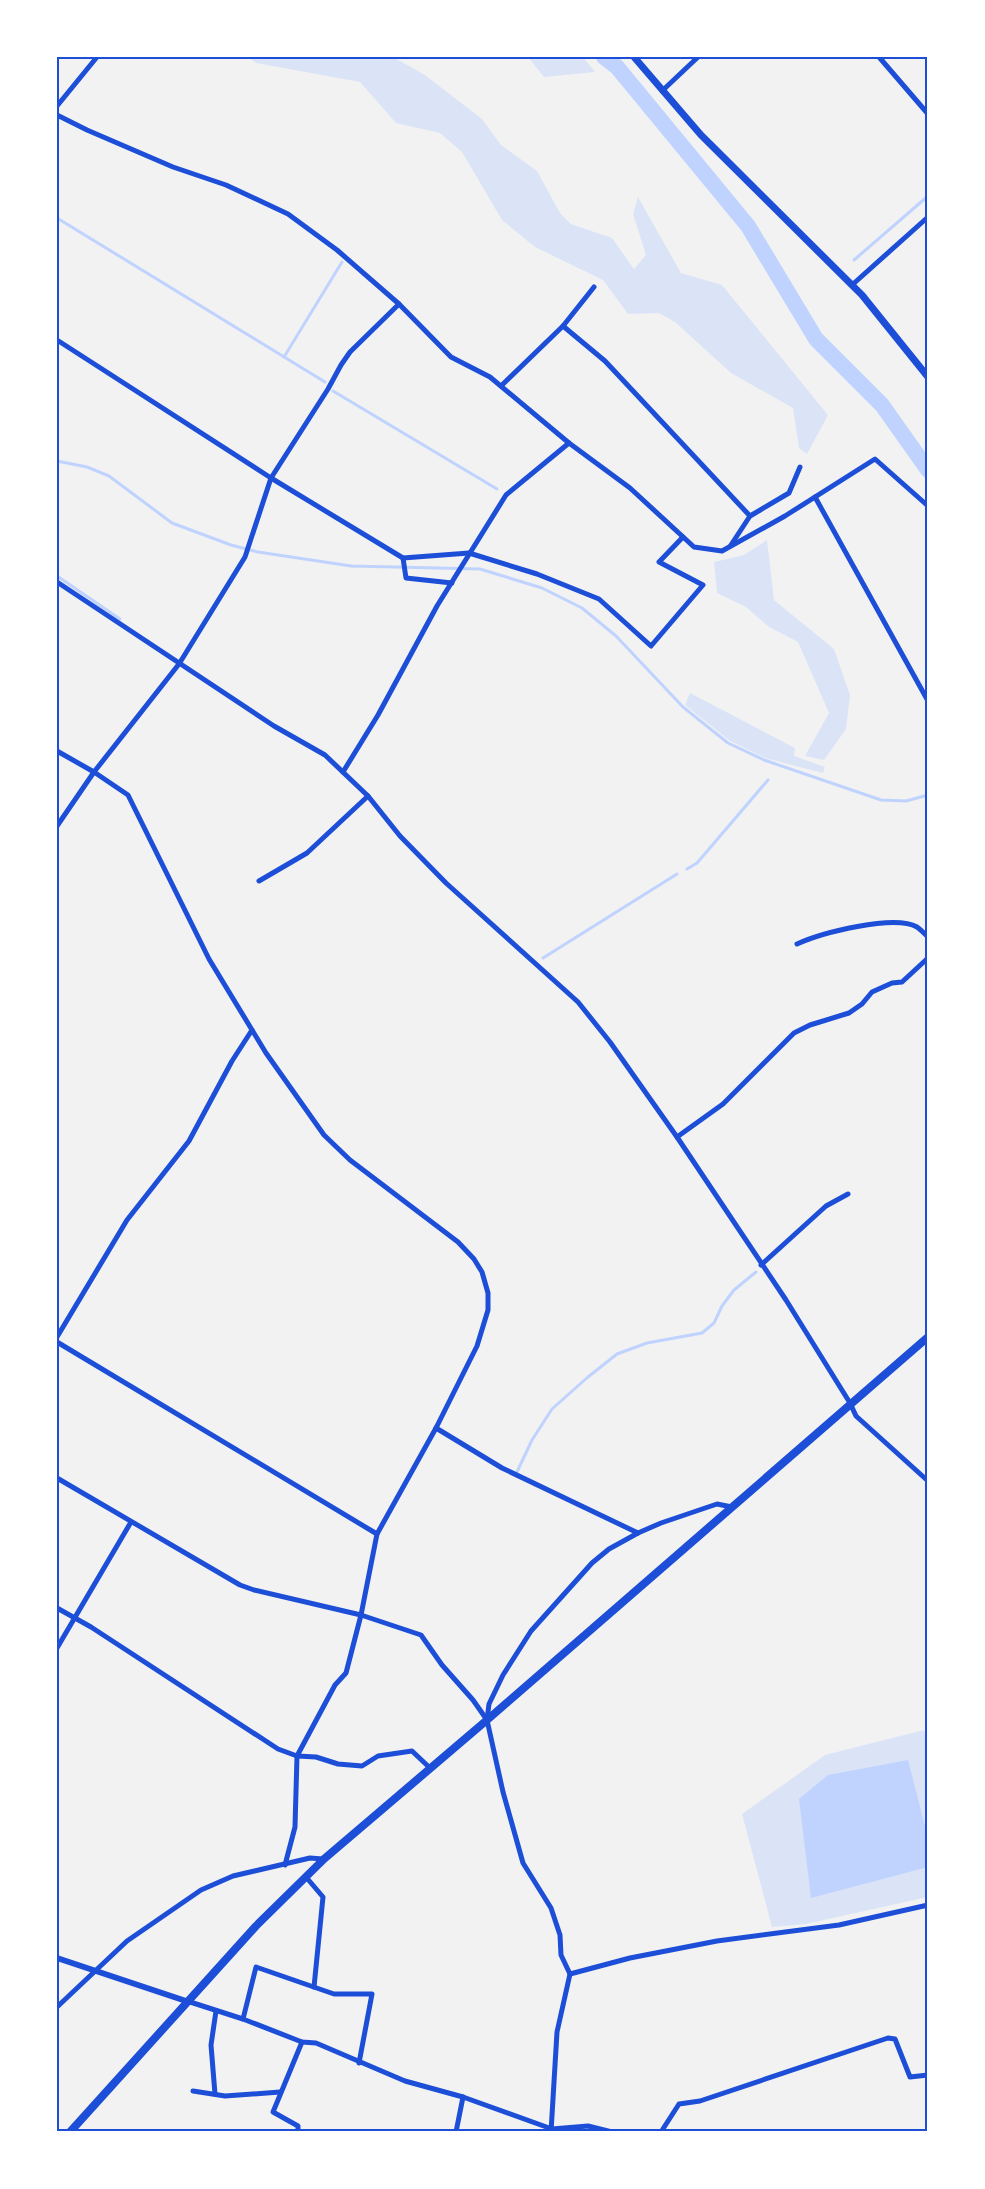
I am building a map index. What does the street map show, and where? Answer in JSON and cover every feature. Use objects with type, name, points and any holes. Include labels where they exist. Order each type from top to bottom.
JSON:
[{"type":"highway","points":[[70,2132],[186,2001],[256,1926],[324,1859],[928,1337]]},
{"type":"main road","points":[[634,57],[701,135],[852,285],[928,377]]},
{"type":"street","points":[[57,106],[97,57]]},
{"type":"street","points":[[662,92],[698,57]]},
{"type":"street","points":[[879,57],[928,114]]},
{"type":"street","points":[[57,115],[173,167],[216,181],[288,214],[337,250],[399,304],[451,357],[490,377],[569,443],[630,488],[694,547],[722,551],[875,459],[928,506]]},
{"type":"street","points":[[852,285],[928,217]]},
{"type":"street","points":[[501,386],[563,326],[594,287]]},
{"type":"street","points":[[57,826],[94,772],[179,664],[244,557],[271,478],[350,352],[399,304]]},
{"type":"street","points":[[563,326],[605,361],[750,516]]},
{"type":"street","points":[[57,340],[271,478],[403,558],[468,555],[537,574],[598,599],[651,646],[703,585],[658,561],[683,537]]},
{"type":"street","points":[[343,772],[378,715],[468,555],[506,495],[569,443]]},
{"type":"street","points":[[731,546],[750,516],[789,493],[800,467]]},
{"type":"street","points":[[815,497],[928,701]]},
{"type":"street","points":[[403,558],[406,578],[453,581]]},
{"type":"street","points":[[57,582],[274,726],[325,755],[368,796],[400,836],[446,883],[578,1002],[610,1042],[677,1137],[850,1403],[856,1416],[928,1481]]},
{"type":"street","points":[[57,751],[128,795],[195,934],[252,1030],[324,1136],[350,1160],[458,1242],[474,1259],[482,1272],[488,1293],[488,1310],[484,1329],[436,1428],[378,1534],[346,1673],[335,1685],[297,1756],[296,1827],[285,1865]]},
{"type":"street","points":[[259,881],[307,854],[368,796]]},
{"type":"street","points":[[796,944],[812,937],[881,922],[916,927],[928,937]]},
{"type":"street","points":[[677,1137],[723,1104],[794,1033],[849,1012],[862,1004],[872,992],[892,983],[902,982],[928,958]]},
{"type":"street","points":[[57,1337],[127,1220],[189,1141],[232,1061],[252,1030]]},
{"type":"street","points":[[761,1265],[826,1206],[848,1194]]},
{"type":"street","points":[[57,1342],[378,1534]]},
{"type":"street","points":[[436,1428],[502,1468],[638,1533]]},
{"type":"street","points":[[57,1478],[240,1585],[361,1615],[421,1635],[442,1665],[487,1720]]},
{"type":"street","points":[[551,2130],[557,2032],[570,1974],[561,1955],[560,1935],[551,1908],[524,1863],[503,1792],[487,1720],[489,1704],[503,1676],[531,1631],[592,1563],[638,1533],[717,1504],[732,1507]]},
{"type":"street","points":[[57,1648],[132,1522]]},
{"type":"street","points":[[57,1608],[75,1617],[278,1749],[297,1756],[316,1756],[338,1764],[362,1766],[378,1756],[412,1751],[430,1768]]},
{"type":"street","points":[[57,2007],[127,1941],[201,1890],[233,1876],[310,1858],[324,1859]]},
{"type":"street","points":[[306,1877],[322,1897],[314,1987]]},
{"type":"street","points":[[570,1974],[630,1958],[717,1941],[839,1925],[928,1905]]},
{"type":"street","points":[[57,1958],[243,2019],[302,2042],[316,2043],[405,2081],[463,2097],[551,2130],[588,2129],[612,2132]]},
{"type":"street","points":[[243,2019],[256,1967],[334,1994],[372,1994],[359,2062]]},
{"type":"street","points":[[215,2094],[211,2045],[216,2011]]},
{"type":"street","points":[[661,2132],[679,2104],[700,2101],[888,2038],[895,2039],[910,2077],[928,2075]]},
{"type":"street","points":[[298,2132],[298,2126],[273,2112],[302,2042]]},
{"type":"street","points":[[193,2091],[225,2096],[280,2092]]},
{"type":"street","points":[[456,2132],[463,2097]]},
{"type":"shaded area","points":[[248,57],[393,57],[425,75],[482,119],[501,145],[537,171],[560,213],[571,224],[612,238],[634,269],[646,255],[633,214],[638,197],[681,273],[722,285],[828,415],[807,454],[799,448],[793,408],[731,373],[675,322],[659,313],[628,314],[603,280],[535,247],[502,220],[462,152],[440,133],[396,123],[360,82],[256,63]]},
{"type":"shaded area","points":[[528,57],[583,57],[595,72],[544,77]]},
{"type":"shaded area","points":[[767,540],[774,600],[834,649],[850,695],[846,729],[824,760],[805,756],[829,713],[798,642],[769,627],[746,607],[717,593],[714,562],[744,555]]},
{"type":"shaded area","points":[[690,693],[795,748],[794,756],[825,767],[823,773],[765,758],[730,741],[685,705]]},
{"type":"shaded area","points":[[924,1730],[928,1744],[928,1897],[806,1924],[772,1927],[742,1814],[825,1755]]},
{"type":"water","points":[[908,1760],[928,1838],[928,1867],[811,1898],[799,1799],[828,1775]]},
{"type":"waterway","points":[[604,57],[617,67],[748,226],[816,339],[882,405],[928,470]]},
{"type":"waterway","points":[[854,260],[928,196]]},
{"type":"waterway","points":[[57,218],[325,382]]},
{"type":"waterway","points":[[284,357],[342,262]]},
{"type":"waterway","points":[[333,391],[497,489]]},
{"type":"waterway","points":[[57,461],[87,467],[109,476],[172,523],[231,545],[258,552],[351,566],[480,569],[542,588],[582,608],[616,636],[683,707],[728,743],[764,760],[881,800],[906,801],[928,795]]},
{"type":"waterway","points":[[57,576],[120,619]]},
{"type":"waterway","points":[[687,869],[697,863],[768,780]]},
{"type":"waterway","points":[[543,958],[677,874]]},
{"type":"waterway","points":[[516,1474],[532,1440],[552,1409],[588,1377],[617,1354],[647,1343],[702,1333],[714,1323],[722,1306],[734,1290],[756,1272]]}]
